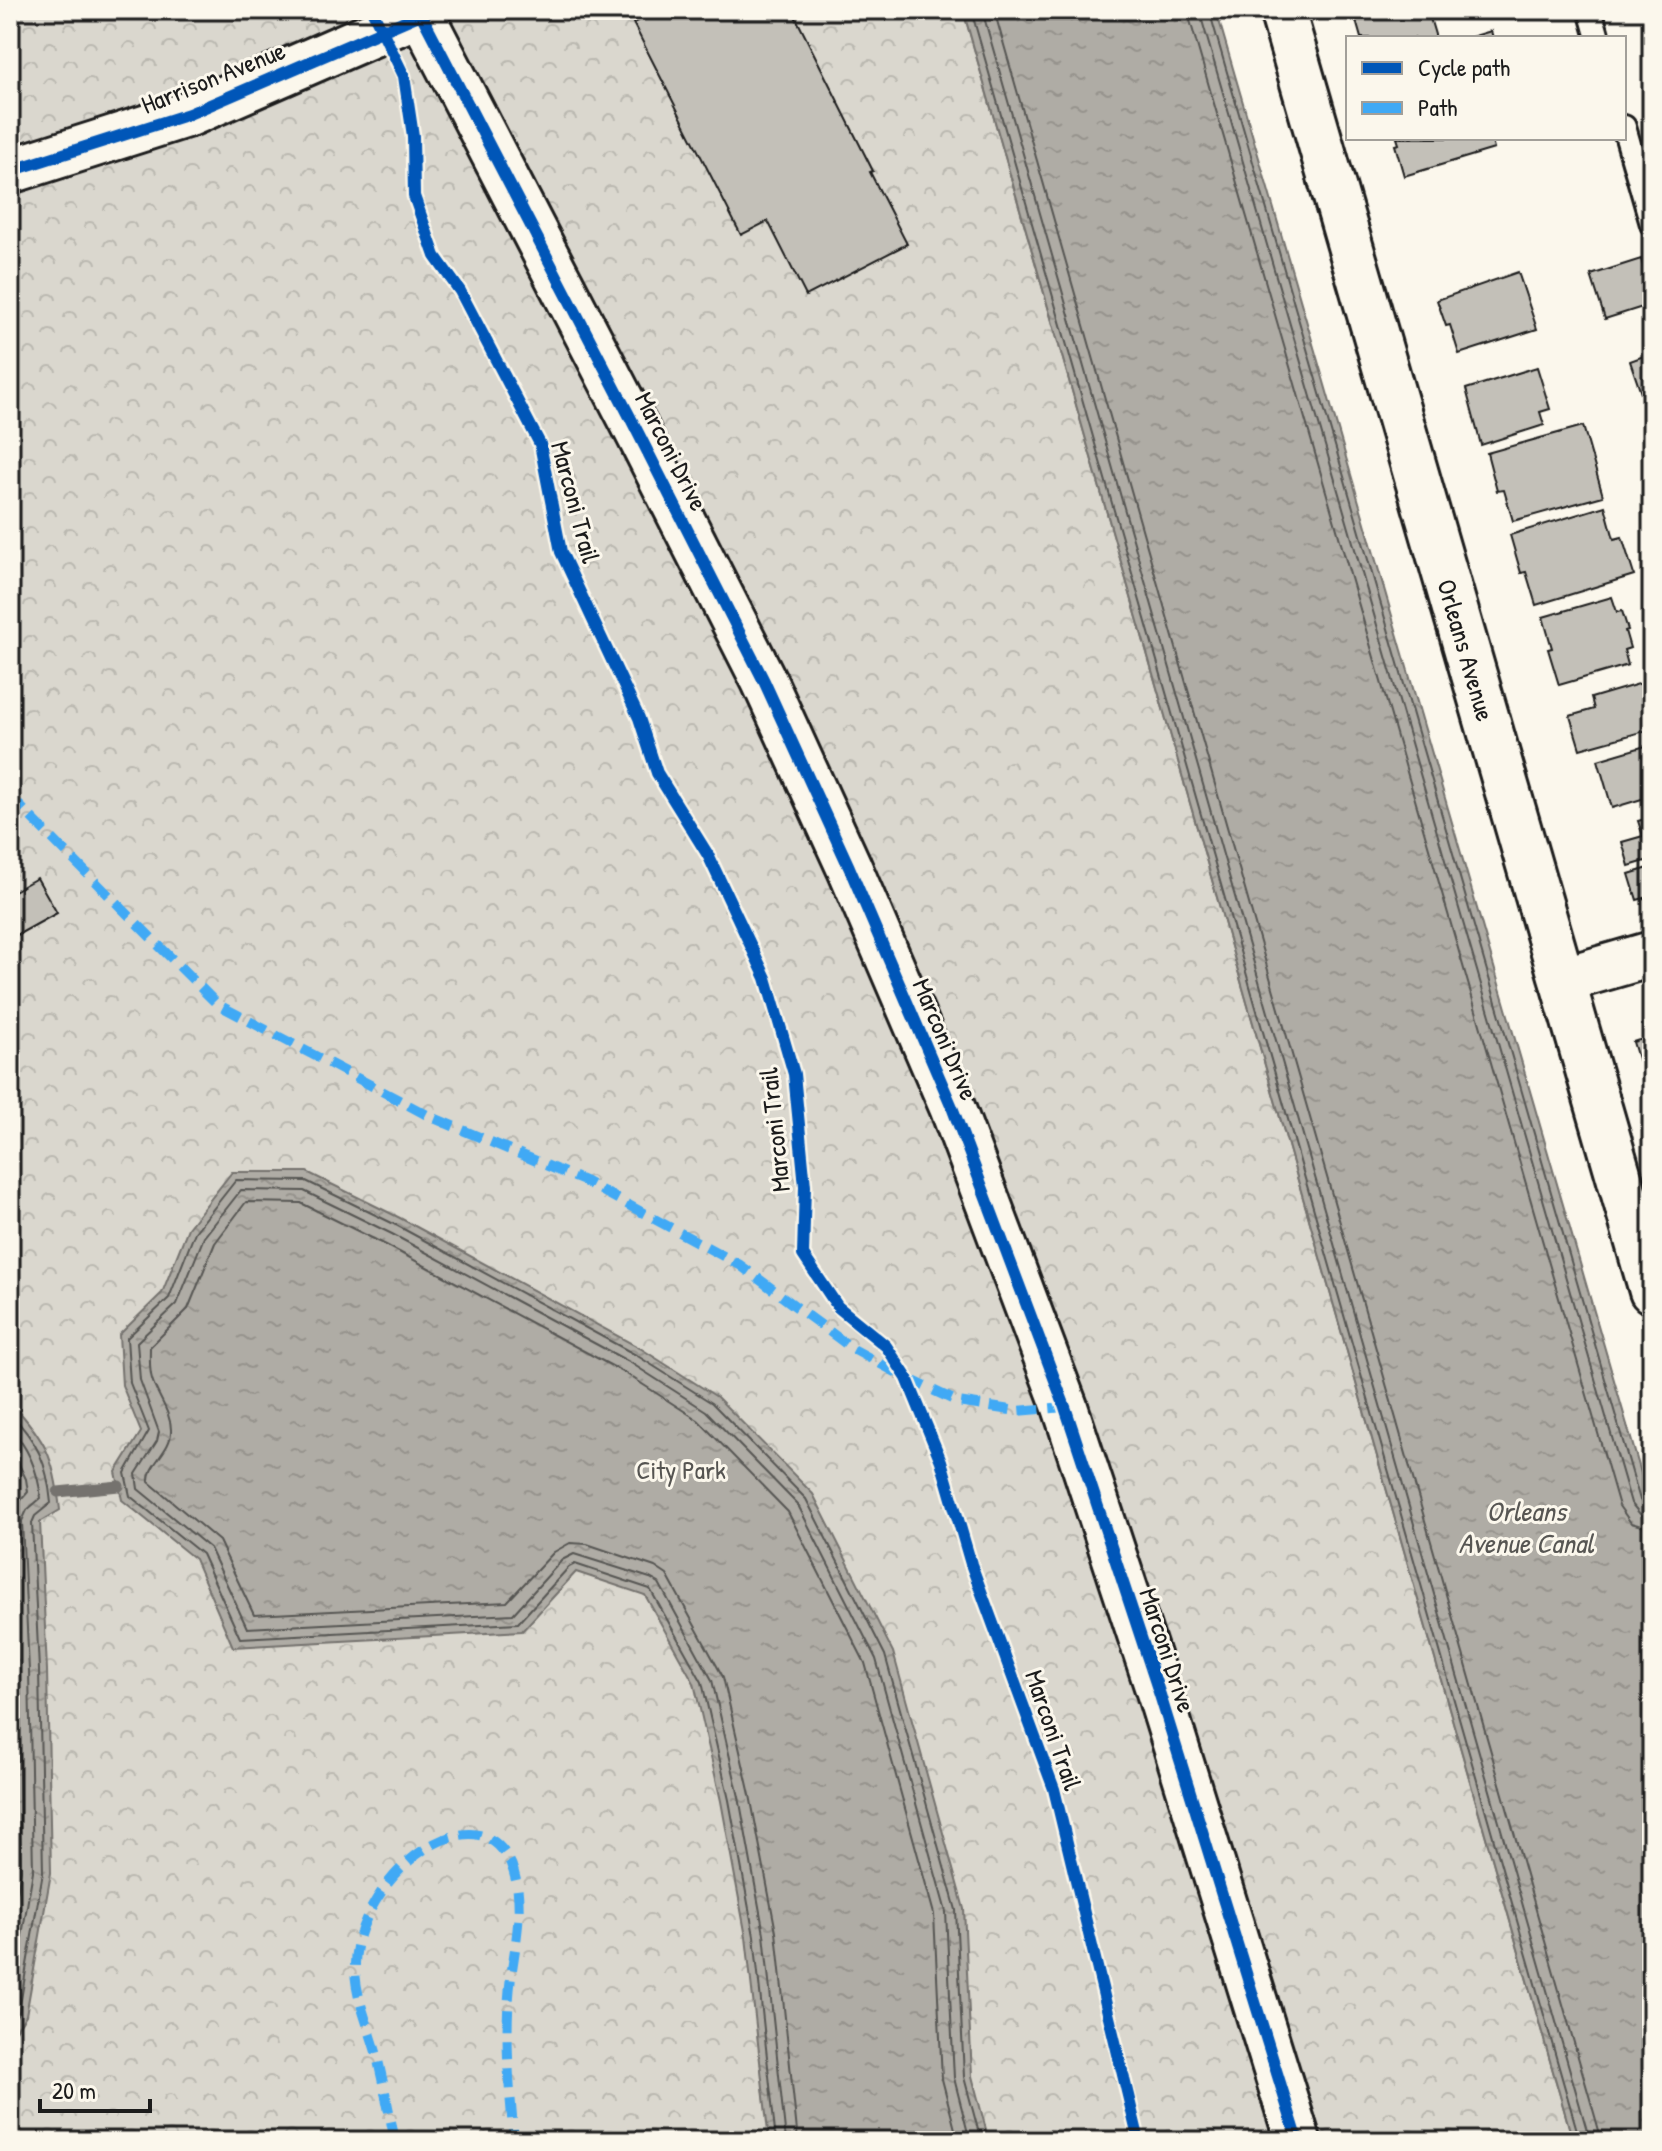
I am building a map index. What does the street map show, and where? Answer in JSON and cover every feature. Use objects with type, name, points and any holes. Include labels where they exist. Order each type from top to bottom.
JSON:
[{"type":"street","name":"Orleans Avenue","points":[[1282,10],[1652,1291]]},
{"type":"street","name":"Harrison Avenue","points":[[10,171],[189,114],[422,11]]},
{"type":"street","name":"Marconi Drive","points":[[422,11],[764,681],[849,867],[952,1107],[1065,1407],[1160,1695],[1298,2141]]},
{"type":"street","points":[[1562,980],[1652,954]]},
{"type":"lane","points":[[1590,10],[1597,36]]},
{"type":"lane","points":[[1626,134],[1652,224]]},
{"type":"green space","name":"City Park","points":[[10,10],[963,10],[1573,2141],[10,2141]]},
{"type":"water","name":"Orleans Avenue Canal","points":[[963,10],[1216,10],[1652,1511],[1652,2141],[1573,2141]]},
{"type":"water","points":[[232,1172],[307,1172],[400,1218],[640,1348],[717,1397],[813,1494],[893,1652],[964,1909],[972,2076],[989,2141],[769,2141],[746,1937],[721,1801],[694,1683],[645,1595],[576,1572],[522,1631],[233,1647],[195,1559],[122,1500],[116,1472],[141,1432],[122,1385],[119,1335],[162,1293],[188,1228]]},
{"type":"water","points":[[10,1401],[46,1450],[55,1476],[60,1510],[40,1522],[51,1873],[26,2015],[10,2039]]},
{"type":"building","points":[[659,10],[792,10],[907,244],[806,296],[768,221],[741,235],[633,23]]},
{"type":"building","points":[[1353,10],[1459,10],[1430,18],[1435,36],[1360,36]]},
{"type":"building","points":[[1491,31],[1492,36],[1475,36]]},
{"type":"building","points":[[1398,140],[1492,140],[1494,149],[1404,176],[1395,145],[1399,144]]},
{"type":"building","points":[[1641,259],[1652,304],[1605,319],[1591,275]]},
{"type":"building","points":[[1518,272],[1537,329],[1459,354],[1450,325],[1446,326],[1437,300]]},
{"type":"building","points":[[1652,353],[1652,393],[1642,396],[1630,361]]},
{"type":"building","points":[[1537,367],[1550,409],[1540,412],[1544,425],[1481,445],[1466,389]]},
{"type":"building","points":[[1652,405],[1652,430],[1645,407]]},
{"type":"building","points":[[1583,426],[1603,496],[1513,521],[1504,490],[1497,491],[1487,453]]},
{"type":"building","points":[[1605,506],[1614,539],[1622,537],[1634,575],[1536,605],[1526,572],[1521,573],[1510,535]]},
{"type":"building","points":[[1612,597],[1617,612],[1622,611],[1628,630],[1625,631],[1630,648],[1624,650],[1628,665],[1559,685],[1548,649],[1552,648],[1543,617]]},
{"type":"building","points":[[1652,680],[1652,729],[1580,749],[1570,716],[1594,709],[1591,698]]},
{"type":"building","points":[[1652,744],[1652,796],[1612,808],[1598,760]]},
{"type":"building","points":[[1652,817],[1652,867],[1649,860],[1629,866],[1622,842],[1643,836],[1638,821]]},
{"type":"building","points":[[1652,867],[1652,896],[1637,900],[1629,874]]},
{"type":"building","points":[[37,878],[57,913],[10,939],[10,893]]},
{"type":"building","points":[[1652,1036],[1652,1105],[1633,1042]]},
{"type":"waterway","points":[[58,1492],[119,1486]]},
{"type":"marked path","points":[[10,796],[217,1004],[429,1116],[584,1181],[740,1265],[853,1349],[907,1378],[958,1402],[1017,1411],[1065,1407]]},
{"type":"marked path","points":[[395,2141],[376,2052],[357,1986],[355,1964],[358,1943],[377,1899],[409,1861],[428,1847],[470,1834],[495,1842],[511,1864],[516,1880],[519,1913],[508,2032],[514,2141]]},
{"type":"cycle path","name":"Marconi Trail","points":[[372,10],[404,76],[413,136],[414,196],[435,256],[460,291],[540,444],[561,552],[639,718],[657,773],[708,855],[766,978],[794,1074],[805,1186],[803,1255],[838,1307],[886,1346],[907,1378],[941,1461],[971,1564],[1054,1789],[1139,2141]]},
{"type":"cycle path","points":[[419,10],[764,681],[849,867],[952,1107],[1065,1407],[1160,1695],[1298,2141]]},
{"type":"cycle path","points":[[10,171],[189,114],[421,14]]}]
